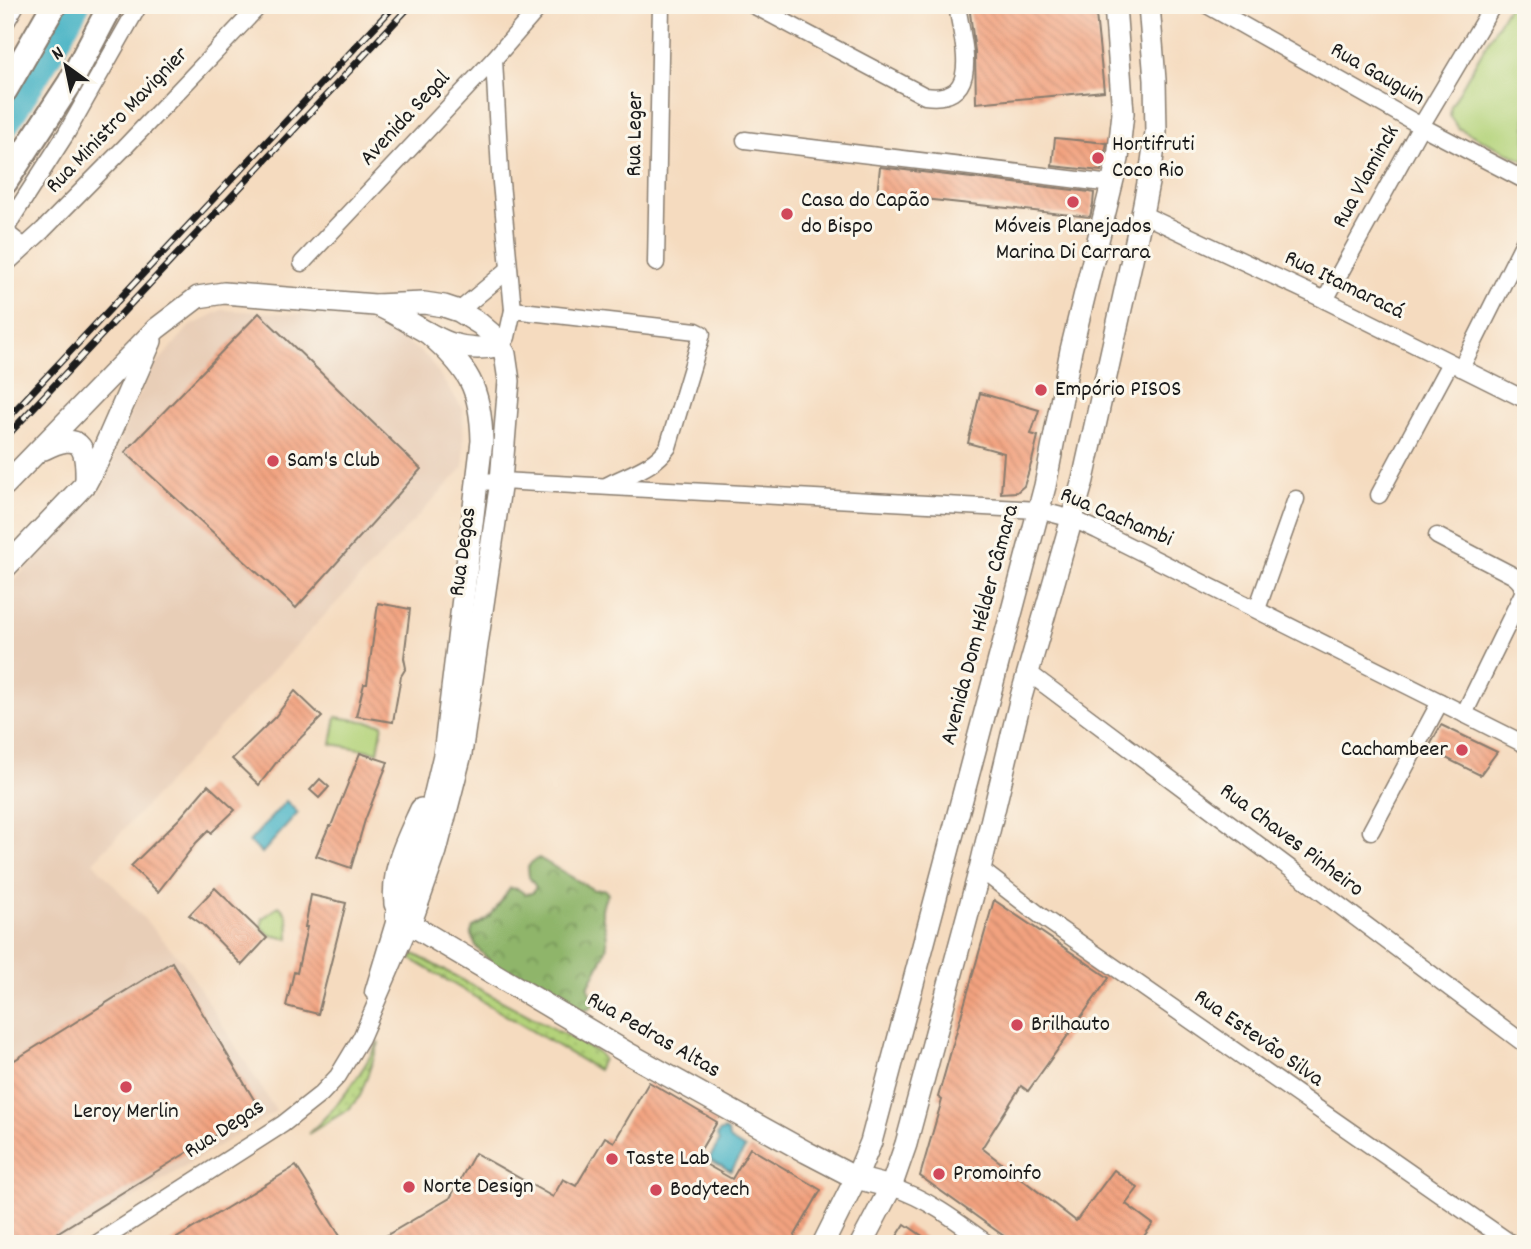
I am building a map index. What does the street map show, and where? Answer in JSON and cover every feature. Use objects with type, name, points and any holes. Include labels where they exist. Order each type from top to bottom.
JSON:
[{"type":"highway","points":[[5,90],[54,5]]},
{"type":"highway","points":[[5,182],[70,83],[111,5]]},
{"type":"main road","name":"Avenida Dom Hélder Câmara","points":[[823,1244],[871,1142],[1038,510],[1071,350],[1122,136],[1123,113],[1115,5]]},
{"type":"main road","points":[[860,1244],[891,1186],[906,1144],[980,869],[1021,698],[1073,519],[1151,170],[1156,132],[1149,5]]},
{"type":"main road","points":[[5,485],[156,329],[198,297],[225,293],[444,306],[459,311],[480,324],[501,345]]},
{"type":"main road","points":[[375,304],[441,341],[471,349],[501,345]]},
{"type":"main road","points":[[5,568],[86,483],[156,329]]},
{"type":"main road","name":"Rua Degas","points":[[403,920],[394,892],[396,869],[444,755],[482,441],[482,418],[478,400],[462,365],[428,333]]},
{"type":"main road","name":"Rua Degas","points":[[403,920],[436,851],[461,754],[501,481],[509,381],[508,366],[501,345]]},
{"type":"main road","points":[[35,454],[60,441],[79,445],[87,460],[86,483]]},
{"type":"main road","points":[[1006,635],[1011,657],[1029,673]]},
{"type":"main road","name":"Rua Pedras Altas","points":[[403,920],[641,1061],[856,1178],[891,1186]]},
{"type":"street","points":[[5,24],[16,5]]},
{"type":"street","points":[[23,246],[9,235],[7,228],[66,134],[139,5]]},
{"type":"street","name":"Avenida Segal","points":[[302,263],[494,59],[541,5]]},
{"type":"street","name":"Rua Leger","points":[[656,263],[661,5]]},
{"type":"street","points":[[753,5],[925,96],[937,97],[951,95],[964,79],[965,67],[957,5]]},
{"type":"street","name":"Rua Gauguin","points":[[1207,5],[1421,127],[1526,181]]},
{"type":"street","name":"Rua Vlaminck","points":[[1325,300],[1421,127],[1493,5]]},
{"type":"street","name":"Rua Ministro Mavignier","points":[[5,265],[116,157],[256,7]]},
{"type":"street","points":[[494,59],[500,172],[513,310],[507,337],[501,345]]},
{"type":"street","points":[[745,140],[1112,184]]},
{"type":"street","name":"Rua Itamaracá","points":[[1142,214],[1325,300],[1526,400]]},
{"type":"street","points":[[1378,495],[1456,366],[1526,238]]},
{"type":"street","points":[[459,311],[509,269]]},
{"type":"street","points":[[513,310],[696,331],[702,334],[668,447],[662,456],[648,466],[606,486]]},
{"type":"street","name":"Rua Cachambi","points":[[478,482],[606,486],[1038,510],[1073,519],[1526,745]]},
{"type":"street","points":[[1257,609],[1296,499]]},
{"type":"street","points":[[1437,536],[1514,576],[1523,587],[1464,714]]},
{"type":"street","name":"Rua Chaves Pinheiro","points":[[1029,673],[1526,1045]]},
{"type":"street","points":[[1371,831],[1440,702]]},
{"type":"street","name":"Rua Estevão Silva","points":[[980,869],[1041,916],[1513,1244]]},
{"type":"street","name":"Rua Degas","points":[[96,1244],[305,1108],[338,1076],[361,1038],[403,920]]},
{"type":"street","points":[[891,1186],[929,1203],[988,1244]]},
{"type":"shaded area","points":[[222,310],[376,318],[428,358],[463,409],[464,467],[93,862],[183,962],[276,1111],[57,1244],[5,1244],[5,590],[104,486],[133,405],[153,368],[189,327]]},
{"type":"green space","points":[[1509,5],[1526,5],[1526,162],[1458,128],[1450,116],[1451,106]]},
{"type":"green space","points":[[336,717],[383,724],[378,752],[331,744]]},
{"type":"green space","points":[[539,858],[594,890],[604,889],[608,894],[602,908],[607,937],[606,949],[588,987],[594,1004],[579,1012],[562,1005],[547,993],[536,993],[491,962],[477,948],[471,933],[473,927],[486,920],[494,911],[510,888],[525,894],[532,893],[536,887],[529,877],[528,867]]},
{"type":"green space","points":[[279,906],[287,917],[289,939],[270,935],[261,927],[263,918]]},
{"type":"green space","points":[[414,954],[599,1053],[603,1059],[598,1070],[411,959]]},
{"type":"green space","points":[[378,1042],[360,1096],[349,1109],[308,1134],[347,1092]]},
{"type":"water","points":[[286,801],[298,813],[262,853],[249,842]]},
{"type":"water","points":[[719,1132],[728,1132],[729,1139],[745,1149],[731,1171],[709,1159],[719,1142]]},
{"type":"building","points":[[969,5],[1095,5],[1104,91],[976,103],[975,51]]},
{"type":"building","points":[[1055,138],[1107,143],[1101,171],[1052,166]]},
{"type":"building","points":[[880,167],[1090,192],[1094,193],[1093,204],[1090,217],[877,194]]},
{"type":"building","name":"Sam's Club","points":[[259,313],[421,469],[296,608],[125,452]]},
{"type":"building","points":[[980,393],[1039,410],[1031,434],[1038,436],[1032,461],[1024,486],[1017,492],[1001,493],[1004,453],[968,443]]},
{"type":"building","points":[[378,603],[410,609],[404,658],[406,668],[401,676],[393,722],[356,716],[364,684],[367,684]]},
{"type":"building","points":[[295,691],[322,717],[279,759],[259,785],[232,759],[275,717]]},
{"type":"building","name":"Cachambeer","points":[[1441,725],[1497,752],[1480,775],[1428,749]]},
{"type":"building","points":[[360,753],[388,762],[365,820],[351,868],[316,856]]},
{"type":"building","points":[[320,779],[329,787],[319,798],[310,790]]},
{"type":"building","points":[[208,785],[235,810],[196,843],[158,892],[131,866],[179,819]]},
{"type":"building","points":[[215,888],[267,938],[242,965],[203,925],[189,915]]},
{"type":"building","points":[[311,895],[346,903],[318,1014],[286,1006],[294,972],[297,973]]},
{"type":"building","points":[[994,900],[1109,978],[1028,1091],[1021,1086],[982,1148],[1076,1221],[1114,1170],[1138,1188],[1126,1204],[1153,1224],[1138,1244],[1015,1244],[920,1176],[942,1100],[938,1097]]},
{"type":"building","name":"Leroy Merlin","points":[[172,962],[259,1108],[39,1244],[5,1244],[5,1066]]},
{"type":"building","points":[[649,1082],[717,1122],[696,1158],[700,1161],[732,1179],[750,1148],[821,1190],[790,1244],[372,1244],[450,1198],[475,1153],[553,1197],[563,1179],[576,1186],[605,1137],[614,1142]]},
{"type":"building","points":[[296,1166],[345,1244],[167,1244]]},
{"type":"building","points":[[905,1224],[934,1244],[892,1244]]},
{"type":"waterway","points":[[5,128],[78,5]]},
{"type":"railway","points":[[5,421],[395,5]]},
{"type":"railway","points":[[5,438],[411,5]]},
{"type":"place","name":"Hortifruti Coco Rio","points":[[1098,158]]},
{"type":"place","name":"Móveis Planejados Marina Di Carrara","points":[[1073,202]]},
{"type":"place","name":"Casa do Capão do Bispo","points":[[787,214]]},
{"type":"place","name":"Empório PISOS","points":[[1041,390]]},
{"type":"place","name":"Sam's Club","points":[[273,461]]},
{"type":"place","name":"Cachambeer","points":[[1462,750]]},
{"type":"place","name":"Brilhauto","points":[[1017,1025]]},
{"type":"place","name":"Leroy Merlin","points":[[126,1087]]},
{"type":"place","name":"Taste Lab","points":[[612,1159]]},
{"type":"place","name":"Promoinfo","points":[[939,1174]]},
{"type":"place","name":"Norte Design","points":[[409,1187]]},
{"type":"place","name":"Bodytech","points":[[656,1190]]}]
